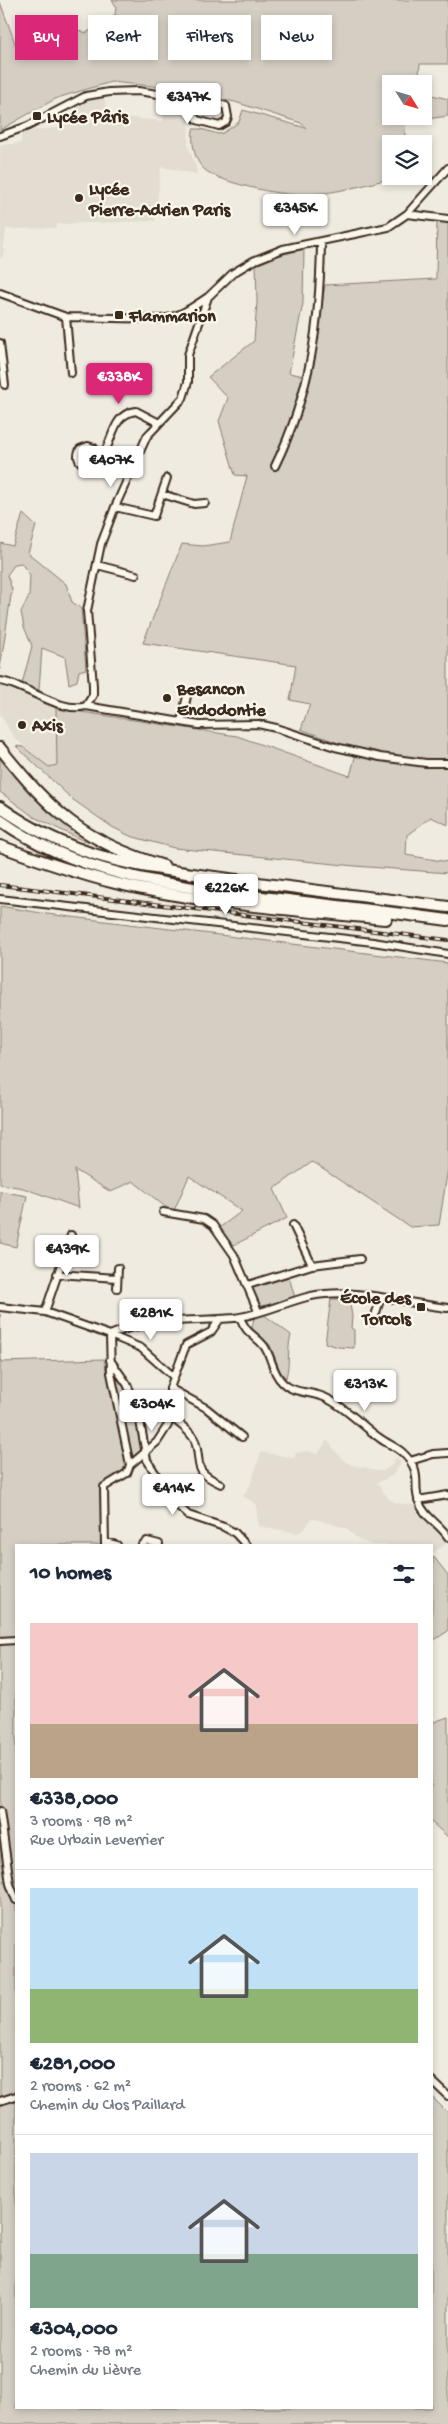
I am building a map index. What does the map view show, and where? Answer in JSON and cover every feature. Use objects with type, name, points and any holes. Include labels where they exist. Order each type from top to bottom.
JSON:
[{"type":"highway","points":[[0,748],[32,788],[80,829],[120,851],[189,873]]},
{"type":"highway","points":[[0,807],[46,835],[87,853],[138,866],[448,907]]},
{"type":"highway","points":[[0,820],[57,853],[118,874],[208,890],[448,920]]},
{"type":"highway","points":[[0,846],[62,868],[141,888],[280,908],[448,925]]},
{"type":"street","points":[[0,136],[28,126],[86,96],[110,92],[138,91],[223,105],[228,111],[226,122],[218,126],[203,123],[179,98]]},
{"type":"street","points":[[0,293],[66,317],[167,318],[188,311],[208,297],[233,274],[253,261],[283,249],[388,227],[407,214],[448,168]]},
{"type":"street","points":[[407,214],[448,219]]},
{"type":"street","points":[[275,466],[289,436],[306,382],[320,296],[321,242]]},
{"type":"street","points":[[86,706],[92,695],[93,686],[87,611],[101,544],[138,453],[147,436],[183,398],[187,390],[188,355],[208,297]]},
{"type":"street","points":[[66,317],[71,373]]},
{"type":"street","points":[[0,343],[5,385]]},
{"type":"street","points":[[97,456],[105,451],[123,415],[136,411],[148,415],[159,423]]},
{"type":"street","points":[[115,507],[154,516],[167,478]]},
{"type":"street","points":[[162,494],[194,504],[205,503]]},
{"type":"street","points":[[97,565],[136,575]]},
{"type":"street","points":[[0,681],[13,684],[52,702],[181,722],[213,725],[258,724],[335,747],[380,757],[426,763],[448,763]]},
{"type":"street","points":[[181,722],[188,692]]},
{"type":"street","points":[[0,899],[373,942],[448,954]]},
{"type":"street","points":[[163,1212],[204,1219],[213,1225],[234,1255],[258,1311]]},
{"type":"street","points":[[293,1224],[312,1265]]},
{"type":"street","points":[[44,1312],[71,1236]]},
{"type":"street","points":[[248,1285],[312,1265],[360,1259]]},
{"type":"street","points":[[117,1288],[118,1268]]},
{"type":"street","points":[[57,1274],[117,1278]]},
{"type":"street","points":[[110,1335],[158,1321],[240,1317],[312,1296],[381,1297],[448,1308]]},
{"type":"street","points":[[373,1322],[381,1297]]},
{"type":"street","points":[[0,1307],[44,1312],[110,1335],[141,1348],[174,1377]]},
{"type":"street","points":[[240,1317],[246,1331],[265,1347],[274,1372],[284,1385],[296,1391],[324,1397],[337,1404],[381,1439],[403,1453],[410,1461],[418,1479],[418,1500],[426,1513],[443,1529],[448,1537]]},
{"type":"street","points":[[105,1544],[103,1490],[107,1484],[127,1473],[130,1465],[160,1438],[170,1416],[170,1388],[186,1345],[212,1332],[220,1319]]},
{"type":"street","points":[[110,1335],[111,1373],[130,1465]]},
{"type":"street","points":[[110,1360],[126,1384],[138,1410],[147,1460],[177,1506],[188,1515],[224,1527],[235,1533],[245,1544]]},
{"type":"street","points":[[170,1388],[206,1408],[242,1437]]},
{"type":"street","points":[[170,1416],[194,1440],[197,1460],[202,1471],[221,1484]]},
{"type":"street","points":[[410,1461],[433,1454],[448,1453]]},
{"type":"street","points":[[418,1500],[448,1495]]},
{"type":"street","points":[[143,1544],[147,1541],[159,1544]]},
{"type":"street","points":[[0,1641],[15,1640]]},
{"type":"street","points":[[0,1812],[10,1884],[15,1897]]},
{"type":"street","points":[[433,2082],[448,2096]]},
{"type":"street","points":[[0,2101],[15,2096]]},
{"type":"shaded area","points":[[112,0],[448,0],[448,64],[420,64],[419,75],[382,75],[382,125],[406,125],[405,135],[382,135],[382,180],[339,191],[293,195],[248,187],[208,172],[201,166],[196,157],[193,129],[201,129],[218,134],[223,133],[239,122],[243,110],[306,128],[301,123],[235,102],[152,86],[111,82],[57,98],[0,130],[0,2],[15,43],[15,60],[78,60],[78,30],[86,33],[88,32],[88,60],[158,60],[158,15],[115,15],[116,6]]},
{"type":"shaded area","points":[[432,95],[448,99],[448,116],[432,118]]},
{"type":"shaded area","name":"Lycée Pierre-Adrien Paris","points":[[103,96],[110,116],[163,121],[166,101],[176,102],[189,118],[188,145],[197,170],[196,174],[161,167],[155,221],[57,224],[56,228],[6,229],[3,256],[0,259],[0,145],[21,143],[21,132],[57,128],[83,102]]},
{"type":"shaded area","points":[[437,217],[448,218],[448,825],[431,817],[407,835],[406,855],[448,862],[448,873],[174,848],[130,836],[112,827],[72,799],[16,746],[23,747],[49,767],[57,765],[56,708],[237,736],[350,776],[357,750],[301,729],[310,704],[290,700],[296,665],[143,643],[182,544],[203,546],[230,542],[247,476],[235,475],[219,421],[228,398],[208,377],[254,341],[257,302],[256,265],[277,256],[304,249],[303,303],[289,373],[310,377],[325,285],[436,279]]},
{"type":"shaded area","points":[[23,514],[36,526],[28,553],[66,584],[72,602],[81,608],[86,669],[79,671],[77,681],[69,684],[65,657],[42,648],[39,690],[22,684],[32,646],[24,627],[21,612],[29,596],[30,575],[21,563],[15,564],[7,575],[12,589],[0,669],[0,543],[13,546]]},
{"type":"shaded area","points":[[0,684],[8,684],[56,708],[57,765],[49,767],[14,738],[0,714]]},
{"type":"shaded area","points":[[0,758],[28,792],[48,812],[90,840],[88,843],[34,817],[0,792]]},
{"type":"shaded area","points":[[0,906],[47,914],[448,963],[448,1168],[439,1225],[410,1227],[312,1162],[274,1189],[287,1218],[232,1246],[219,1228],[242,1211],[189,1176],[173,1213],[133,1181],[111,1192],[75,1170],[79,1208],[23,1188],[0,1184]]},
{"type":"shaded area","points":[[0,1191],[27,1196],[16,1247],[0,1243]]},
{"type":"shaded area","points":[[289,1277],[295,1298],[262,1306],[258,1305],[252,1287]]},
{"type":"shaded area","points":[[331,1299],[349,1299],[352,1316],[351,1328],[354,1330],[354,1348],[338,1347],[325,1343]]},
{"type":"shaded area","points":[[0,1314],[1,1362],[104,1359],[106,1370],[132,1392],[147,1448],[128,1469],[101,1485],[102,1544],[15,1544],[15,2409],[433,2409],[433,2098],[448,2113],[448,2424],[0,2424]]},
{"type":"shaded area","points":[[263,1314],[291,1335],[286,1378],[280,1371],[270,1345],[252,1328],[254,1318]]},
{"type":"shaded area","points":[[327,1440],[341,1458],[351,1465],[383,1471],[392,1465],[396,1457],[401,1463],[393,1475],[377,1483],[389,1499],[396,1503],[415,1505],[416,1511],[443,1533],[448,1543],[433,1553],[433,1544],[369,1544],[359,1540],[346,1528],[315,1519],[310,1520],[305,1529],[297,1533],[258,1526],[256,1504],[243,1496],[251,1483],[261,1452],[294,1458],[296,1453],[307,1451],[318,1454]]},
{"type":"shaded area","points":[[433,1556],[448,1575],[448,1631],[433,1641]]},
{"type":"shaded area","points":[[448,1717],[448,1837],[433,1824],[433,1722]]},
{"type":"railway","points":[[0,885],[448,940]]},
{"type":"place","name":"Lycée Pâris","points":[[37,116]]},
{"type":"place","name":"Lycée Pierre-Adrien Paris","points":[[79,198]]},
{"type":"place","name":"Flammarion","points":[[119,315]]},
{"type":"place","name":"Besancon Endodontie","points":[[167,698]]},
{"type":"place","name":"Axis","points":[[22,725]]},
{"type":"place","name":"École des Torcols","points":[[421,1307]]}]
